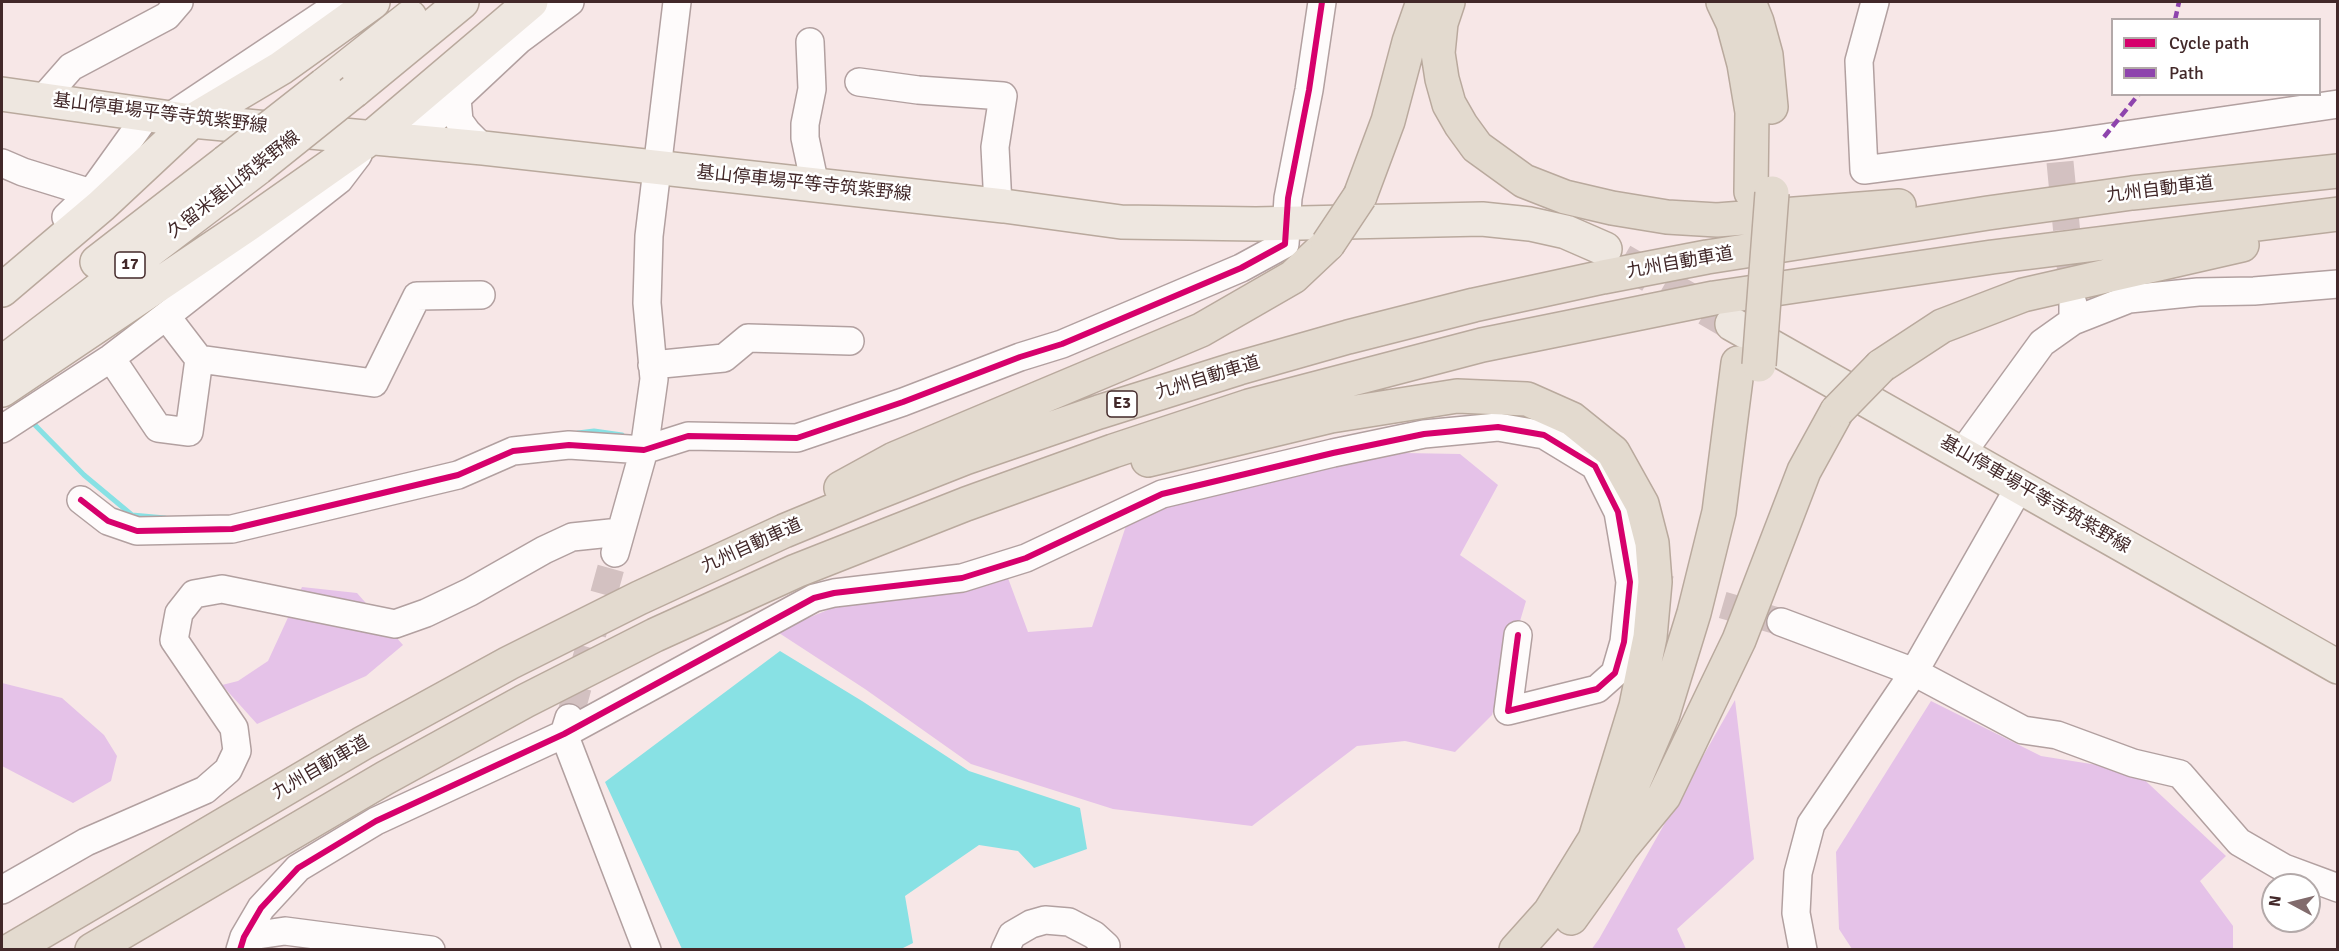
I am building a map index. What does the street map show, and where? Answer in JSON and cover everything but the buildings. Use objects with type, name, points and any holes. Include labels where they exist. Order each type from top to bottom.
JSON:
[{"type":"highway","points":[[639,598],[894,459],[1201,330],[1293,277],[1328,244],[1360,196],[1388,121],[1409,42],[1423,2]]},
{"type":"highway","points":[[1448,2],[1441,23],[1438,53],[1449,104],[1461,125],[1477,147],[1500,166],[1524,182],[1565,197],[1667,218],[1717,220],[1986,198],[2132,193]]},
{"type":"highway","points":[[1723,2],[1733,23],[1744,64],[1762,193]]},
{"type":"highway","points":[[1545,950],[1565,926],[1608,843],[1663,714],[1694,613],[1719,512],[1749,364],[1747,278],[1762,193],[1771,95],[1757,22],[1749,2]]},
{"type":"highway","name":"九州自動車道","points":[[11,950],[363,743],[509,663],[639,598],[795,526],[965,458],[1109,408],[1348,337],[1474,305],[1707,257],[2132,193],[2337,171]]},
{"type":"highway","name":"E3","points":[[92,950],[385,778],[535,696],[655,635],[795,571],[966,504],[1113,451],[1249,406],[1482,345],[1714,298],[1968,260],[2337,214]]},
{"type":"highway","points":[[1516,950],[1608,843],[1664,796],[1739,640],[1804,471],[1837,411],[1881,366],[1942,326],[2023,295],[2337,224]]},
{"type":"highway","points":[[966,504],[1331,416],[1457,396],[1527,399],[1572,419],[1613,452],[1642,504],[1652,543],[1655,582],[1650,638],[1608,843]]},
{"type":"main road","points":[[2,290],[101,206],[169,118],[281,68],[373,2]]},
{"type":"main road","name":"久留米基山筑紫野線","points":[[2,363],[258,168],[428,2]]},
{"type":"main road","name":"久留米基山筑紫野線","points":[[2,338],[226,162],[339,88],[462,2]]},
{"type":"main road","points":[[2,390],[247,225],[372,137],[531,2]]},
{"type":"main road","name":"基山停車場平等寺筑紫野線","points":[[2,94],[169,118],[483,148],[998,205],[1121,222],[1287,223],[1482,219],[1530,224],[1566,232],[1605,249]]},
{"type":"main road","name":"基山停車場平等寺筑紫野線","points":[[1732,324],[2337,667]]},
{"type":"street","points":[[42,100],[71,67],[167,16],[179,2]]},
{"type":"street","points":[[2,272],[34,248],[169,118],[342,2]]},
{"type":"street","points":[[2,429],[111,358],[339,180],[372,137],[426,128],[519,40],[570,2]]},
{"type":"street","points":[[2,890],[86,842],[205,790],[228,770],[237,751],[234,729],[174,640],[179,613],[194,594],[222,589],[395,624],[426,614],[471,592],[544,550],[572,537],[617,542],[644,450],[654,379],[647,303],[649,236],[677,2]]},
{"type":"street","points":[[81,500],[108,521],[137,531],[232,529],[458,476],[513,451],[569,445],[644,450],[688,436],[797,438],[1062,344],[1241,268],[1285,244],[1288,198],[1309,90],[1322,2]]},
{"type":"street","points":[[1875,2],[1859,61],[1864,170],[2059,154],[2104,137],[2337,104]]},
{"type":"street","points":[[810,42],[812,89],[805,124],[805,138],[815,185]]},
{"type":"street","points":[[859,82],[918,90],[1003,96],[995,147],[998,205]]},
{"type":"street","points":[[457,98],[459,121],[483,148]]},
{"type":"street","points":[[2,163],[23,172],[91,193]]},
{"type":"street","points":[[1962,453],[2042,343],[2073,308],[2129,299],[2337,284]]},
{"type":"street","points":[[166,316],[199,359],[374,383],[417,296],[482,296]]},
{"type":"street","points":[[652,365],[724,357],[748,338],[850,342]]},
{"type":"street","points":[[111,358],[158,428],[189,432],[199,359]]},
{"type":"street","points":[[242,943],[261,908],[298,868],[376,821],[814,598],[834,593],[962,578],[1026,558],[1162,494],[1424,434],[1498,427],[1544,435],[1595,466],[1618,512],[1637,582],[1615,673],[1597,689],[1508,711],[1518,635]]},
{"type":"street","points":[[1803,950],[1797,913],[1798,873],[1811,824],[1914,672],[2020,486]]},
{"type":"street","points":[[1781,622],[1914,672],[2023,730],[2058,735],[2133,763],[2180,774],[2239,842],[2284,868],[2337,888]]},
{"type":"street","points":[[567,724],[647,950]]},
{"type":"street","points":[[1005,950],[1012,935],[1031,924],[1045,920],[1069,922],[1094,935],[1106,946]]},
{"type":"street","points":[[242,943],[285,931],[431,950]]},
{"type":"shaded area","points":[[1405,453],[1460,454],[1498,485],[1460,555],[1526,601],[1492,715],[1455,752],[1405,741],[1357,746],[1252,826],[1113,809],[971,764],[865,689],[776,631],[867,594],[1005,570],[1028,632],[1092,627],[1131,511],[1343,464]]},
{"type":"shaded area","points":[[302,587],[357,593],[403,645],[366,676],[257,724],[222,685],[238,681],[268,661]]},
{"type":"shaded area","points":[[2,683],[62,698],[104,735],[117,756],[111,781],[73,803],[2,766]]},
{"type":"shaded area","points":[[1735,700],[1754,859],[1677,929],[1686,949],[1591,950],[1599,939]]},
{"type":"shaded area","points":[[1931,701],[2041,756],[2135,771],[2226,856],[2200,881],[2233,926],[2233,949],[1852,949],[1839,929],[1836,852]]},
{"type":"water","points":[[780,651],[969,771],[1080,808],[1087,849],[1034,868],[1018,851],[979,845],[905,896],[913,943],[901,949],[682,949],[605,782]]},
{"type":"waterway","points":[[32,422],[84,475],[132,515],[165,518]]},
{"type":"waterway","points":[[578,433],[594,431],[622,435]]},
{"type":"tunnel","points":[[2060,162],[2073,296]]},
{"type":"tunnel","points":[[1622,260],[1732,324]]},
{"type":"tunnel","points":[[571,713],[615,553]]},
{"type":"tunnel","points":[[1644,582],[1781,622]]},
{"type":"marked path","points":[[2175,18],[2179,2]]},
{"type":"marked path","points":[[2104,137],[2137,96]]},
{"type":"cycle path","points":[[81,500],[108,521],[137,531],[232,529],[458,475],[513,451],[569,445],[644,450],[688,436],[797,438],[1062,344],[1241,268],[1285,244],[1288,198],[1309,90],[1322,2]]},
{"type":"cycle path","points":[[240,950],[244,937],[261,908],[298,868],[376,821],[564,734],[814,598],[834,593],[962,578],[1026,558],[1162,494],[1424,434],[1498,427],[1544,435],[1595,466],[1618,512],[1630,582],[1624,642],[1615,673],[1597,689],[1508,711],[1518,635]]}]
